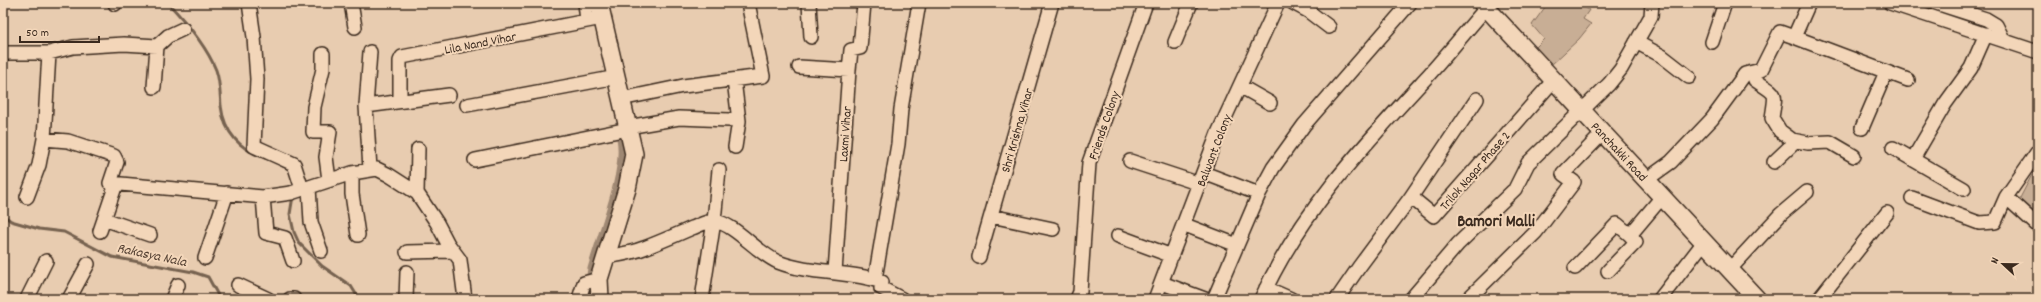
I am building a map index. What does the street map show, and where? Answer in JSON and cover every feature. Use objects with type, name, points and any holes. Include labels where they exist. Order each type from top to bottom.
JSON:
[{"type":"main road","name":"Panchakki Road","points":[[1484,5],[1730,270],[1752,297]]},
{"type":"main road","points":[[595,16],[611,79],[621,99],[624,129],[634,154],[627,189],[606,258],[593,280],[600,299]]},
{"type":"street","points":[[249,3],[254,37],[257,79],[254,146],[294,164],[300,190],[321,251]]},
{"type":"street","points":[[351,3],[356,27]]},
{"type":"street","points":[[585,3],[595,16]]},
{"type":"street","points":[[621,99],[683,86],[763,76],[748,3]]},
{"type":"street","points":[[809,3],[811,37]]},
{"type":"street","name":"Laxmi Vihar","points":[[835,272],[851,50],[860,48],[864,3]]},
{"type":"street","points":[[875,279],[898,144],[901,108],[919,3]]},
{"type":"street","name":"Shri Krishna Vihar","points":[[979,257],[1052,3]]},
{"type":"street","name":"Friends Colony","points":[[1077,299],[1080,292],[1089,163],[1146,3]]},
{"type":"street","points":[[1175,42],[1191,3]]},
{"type":"street","name":"Balwant Colony","points":[[1155,299],[1185,225],[1218,133],[1278,3]]},
{"type":"street","points":[[1293,3],[1308,11],[1329,27]]},
{"type":"street","points":[[1214,299],[1259,194],[1273,168],[1304,125],[1410,3]]},
{"type":"street","points":[[1411,299],[1458,244],[1515,188],[1528,163],[1609,84],[1621,69],[1650,16],[1652,3]]},
{"type":"street","points":[[1712,42],[1725,3]]},
{"type":"street","points":[[1794,37],[1809,3]]},
{"type":"street","points":[[1890,3],[2038,52]]},
{"type":"street","points":[[1936,3],[1986,19],[1996,25],[2003,40]]},
{"type":"street","points":[[1291,299],[1264,293],[1320,198],[1373,134],[1426,78],[1484,5]]},
{"type":"street","name":"Lila Nand Vihar","points":[[400,101],[400,61],[402,57],[595,16]]},
{"type":"street","points":[[154,86],[157,46],[168,36],[183,29]]},
{"type":"street","points":[[1646,180],[1671,162],[1712,119],[1745,74],[1761,70],[1780,32],[1908,80]]},
{"type":"street","points":[[1913,159],[1945,104],[1972,68],[1986,34]]},
{"type":"street","points":[[1636,42],[1662,56],[1689,77]]},
{"type":"street","points":[[3,53],[49,53],[73,47],[124,44],[157,46]]},
{"type":"street","points":[[370,52],[366,106],[370,169]]},
{"type":"street","points":[[27,197],[39,166],[44,139],[49,53]]},
{"type":"street","points":[[322,54],[322,75],[314,107],[313,132],[330,132],[326,158],[329,180]]},
{"type":"street","points":[[799,67],[849,70]]},
{"type":"street","points":[[1862,128],[1886,72]]},
{"type":"street","points":[[1753,73],[1755,80],[1772,90],[1775,96],[1772,118],[1780,131],[1795,142],[1808,144],[1830,142],[1854,156]]},
{"type":"street","points":[[467,105],[611,79]]},
{"type":"street","points":[[734,80],[739,121],[735,147]]},
{"type":"street","name":"Trilok Nagar Phase 2","points":[[1411,197],[1434,216],[1554,80]]},
{"type":"street","points":[[1240,86],[1270,104]]},
{"type":"street","points":[[366,106],[449,95]]},
{"type":"street","points":[[1337,299],[1411,197],[1477,99]]},
{"type":"street","points":[[475,160],[679,118],[729,120]]},
{"type":"street","points":[[1468,299],[1536,232],[1574,182],[1563,174],[1603,134]]},
{"type":"street","points":[[44,139],[68,141],[114,156],[117,162],[110,183],[263,198],[300,190],[352,173],[377,169],[417,193],[437,223],[452,251],[460,260],[465,299]]},
{"type":"street","points":[[1774,162],[1795,142]]},
{"type":"street","points":[[1894,148],[1964,188]]},
{"type":"street","points":[[417,193],[418,149]]},
{"type":"street","points":[[1912,198],[1979,223],[1995,222],[2006,197],[2038,151]]},
{"type":"street","points":[[1130,161],[1202,178],[1259,194]]},
{"type":"street","points":[[702,299],[714,221],[719,170]]},
{"type":"street","points":[[352,173],[352,194],[358,235]]},
{"type":"street","points":[[116,184],[102,225],[150,235]]},
{"type":"street","points":[[1730,270],[1781,214],[1807,192]]},
{"type":"street","points":[[206,258],[227,194]]},
{"type":"street","points":[[1630,235],[1662,197]]},
{"type":"street","points":[[2006,197],[2038,226]]},
{"type":"street","points":[[263,198],[266,233],[286,238],[293,261]]},
{"type":"street","points":[[1819,299],[1887,213]]},
{"type":"street","points":[[991,216],[1053,229]]},
{"type":"street","points":[[606,258],[643,249],[702,224],[714,221],[735,231],[760,251],[778,262],[802,269],[835,272],[875,279],[882,282],[880,288],[902,299]]},
{"type":"street","points":[[1575,268],[1617,224],[1636,242],[1608,271]]},
{"type":"street","points":[[1185,225],[1237,246]]},
{"type":"street","points":[[1118,236],[1172,256]]},
{"type":"street","points":[[1660,299],[1704,242]]},
{"type":"street","points":[[407,252],[452,251]]},
{"type":"street","points":[[27,299],[46,261]]},
{"type":"street","points":[[69,299],[88,264]]},
{"type":"street","points":[[406,299],[407,272]]},
{"type":"street","points":[[579,299],[584,283],[593,280]]},
{"type":"street","points":[[1162,283],[1205,299]]},
{"type":"street","points":[[172,299],[178,285]]},
{"type":"street","points":[[238,285],[268,299]]},
{"type":"shaded area","points":[[1548,3],[1578,3],[1589,10],[1583,19],[1591,24],[1579,39],[1551,65],[1535,48],[1544,39],[1532,25]]},
{"type":"shaded area","points":[[2038,163],[2038,219],[2020,202],[2020,198]]},
{"type":"waterway","points":[[168,3],[195,34],[212,61],[220,87],[223,115],[230,132],[241,145],[256,155],[265,158]]},
{"type":"waterway","points":[[590,299],[593,269],[619,185],[622,168],[622,138]]},
{"type":"waterway","points":[[279,164],[292,171]]},
{"type":"waterway","points":[[293,196],[290,214],[294,232],[299,243],[322,266],[351,286],[359,299]]},
{"type":"waterway","name":"Rakasya Nala","points":[[3,215],[11,221],[39,229],[64,232],[112,257],[193,272],[208,277],[220,299]]},
{"type":"district","name":"Bamori Malli","points":[[1496,220]]}]
